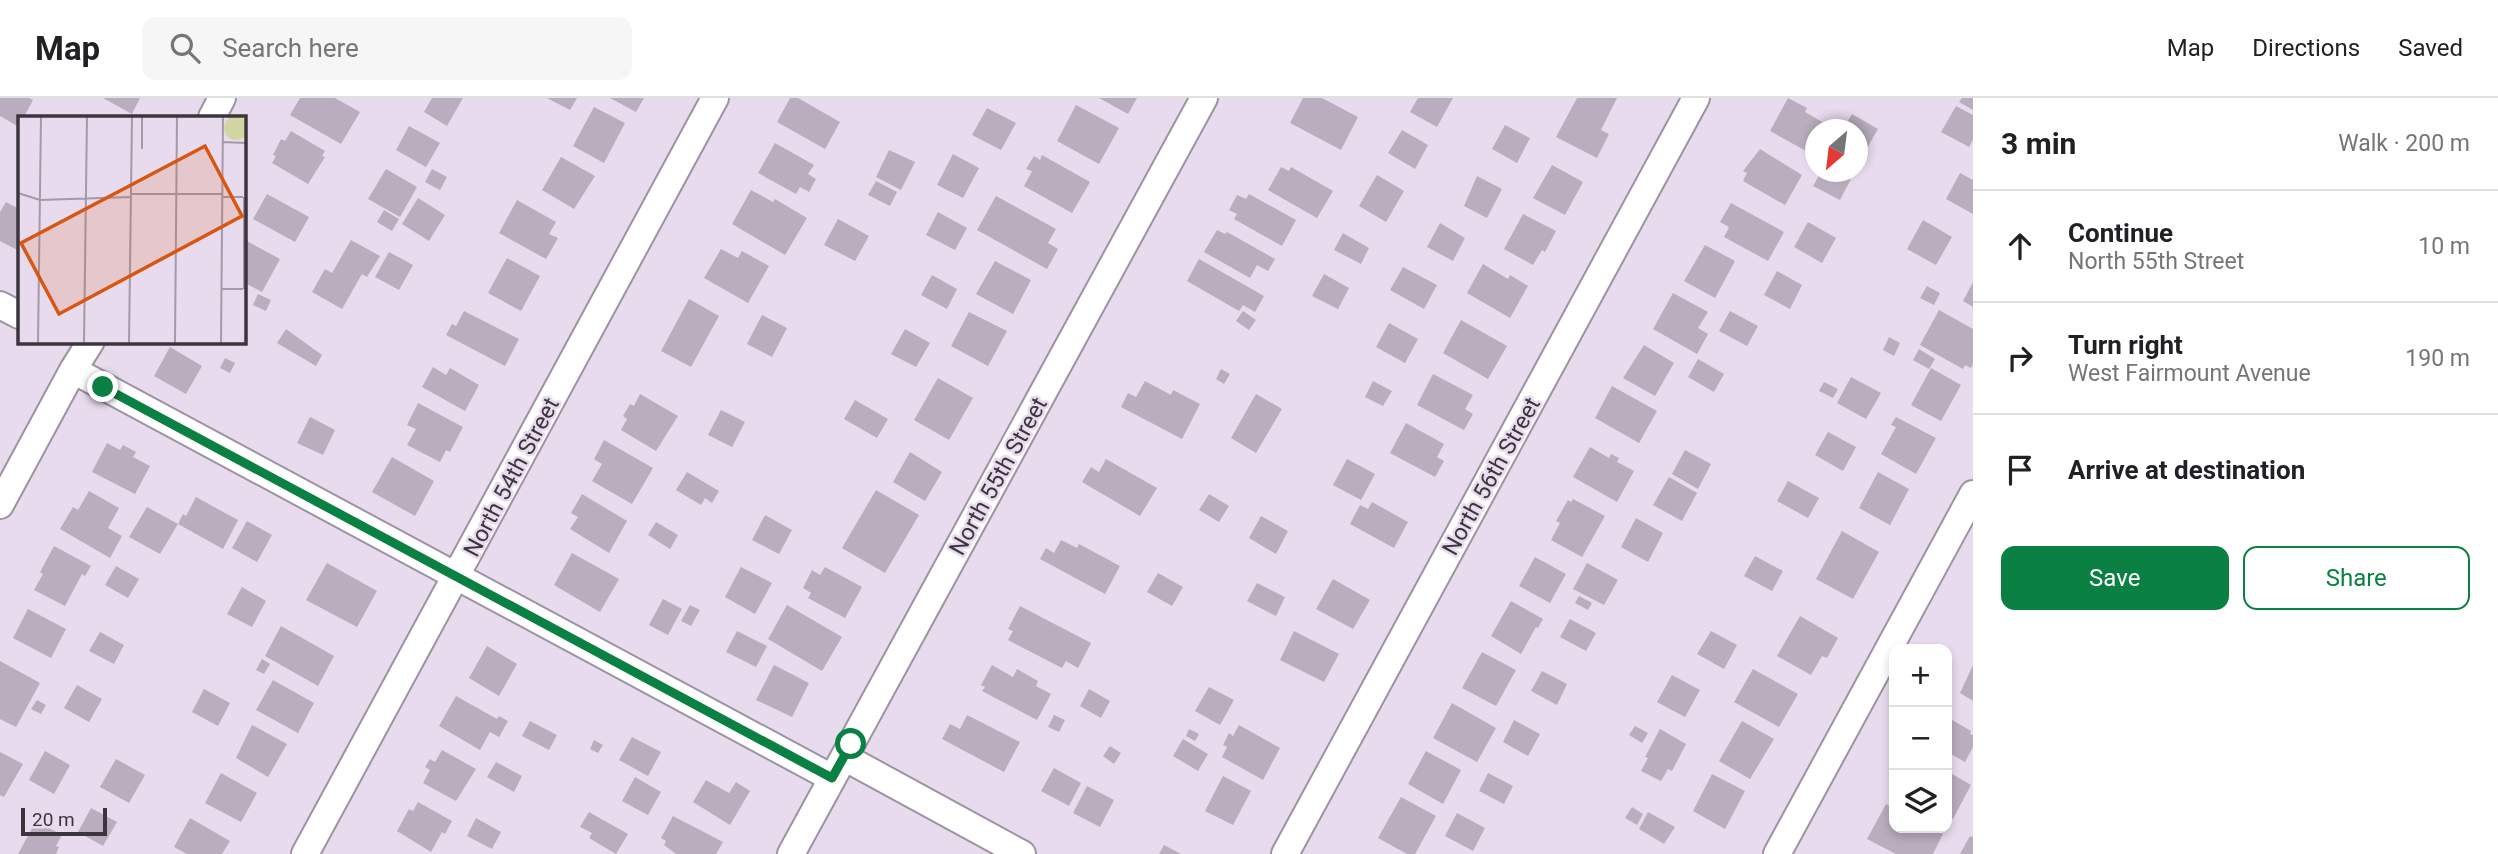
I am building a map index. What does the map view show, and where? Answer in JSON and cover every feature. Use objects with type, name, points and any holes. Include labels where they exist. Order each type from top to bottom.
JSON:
[{"type":"street","points":[[213,116],[222,98]]},
{"type":"street","name":"North 54th Street","points":[[305,854],[715,98]]},
{"type":"street","name":"North 55th Street","points":[[791,854],[1204,98]]},
{"type":"street","name":"North 56th Street","points":[[1285,854],[1696,98]]},
{"type":"street","points":[[0,305],[18,314]]},
{"type":"street","points":[[0,505],[79,351],[457,576],[838,767],[1022,854]]},
{"type":"street","points":[[1777,854],[1973,494]]},
{"type":"building","points":[[0,98],[33,100],[25,116],[18,116],[18,126],[0,116]]},
{"type":"building","points":[[103,98],[140,98],[132,114]]},
{"type":"building","points":[[300,98],[335,98],[360,112],[341,144],[290,115]]},
{"type":"building","points":[[432,98],[463,98],[447,126],[424,112]]},
{"type":"building","points":[[547,98],[577,98],[570,110]]},
{"type":"building","points":[[610,98],[644,98],[636,112]]},
{"type":"building","points":[[790,98],[798,98],[840,122],[825,149],[777,122]]},
{"type":"building","points":[[1099,98],[1137,98],[1128,114]]},
{"type":"building","points":[[1303,98],[1322,98],[1358,117],[1341,150],[1290,123]]},
{"type":"building","points":[[1418,98],[1453,98],[1437,127],[1410,112]]},
{"type":"building","points":[[1577,98],[1617,98],[1601,130],[1609,134],[1597,158],[1556,137]]},
{"type":"building","points":[[1788,98],[1807,108],[1805,112],[1817,119],[1805,119],[1805,150],[1770,131]]},
{"type":"building","points":[[1962,98],[1973,98],[1973,110],[1959,102]]},
{"type":"building","points":[[1076,105],[1119,128],[1099,164],[1057,141]]},
{"type":"building","points":[[1956,106],[1973,115],[1973,140],[1969,147],[1941,132]]},
{"type":"building","points":[[594,107],[625,123],[604,163],[573,146]]},
{"type":"building","points":[[987,108],[1016,123],[1001,150],[972,135]]},
{"type":"building","points":[[1868,123],[1878,129],[1868,146]]},
{"type":"building","points":[[1505,125],[1530,138],[1517,163],[1492,149]]},
{"type":"building","points":[[409,126],[440,143],[426,167],[396,150]]},
{"type":"building","points":[[1402,130],[1428,145],[1415,169],[1388,153]]},
{"type":"building","points":[[291,131],[325,151],[322,156],[325,157],[308,184],[272,163],[281,139],[285,141]]},
{"type":"building","points":[[775,143],[814,165],[808,174],[816,179],[809,192],[800,187],[796,194],[758,173]]},
{"type":"building","points":[[1760,149],[1802,175],[1785,205],[1743,181],[1747,173],[1743,171]]},
{"type":"building","points":[[889,150],[915,162],[901,190],[876,177]]},
{"type":"building","points":[[953,154],[979,168],[963,198],[937,185]]},
{"type":"building","points":[[1042,155],[1090,182],[1072,213],[1024,186],[1032,171],[1026,169],[1034,156],[1040,160]]},
{"type":"building","points":[[561,157],[595,176],[574,209],[542,190]]},
{"type":"building","points":[[1552,165],[1583,182],[1565,215],[1533,198]]},
{"type":"building","points":[[1281,167],[1289,171],[1291,167],[1333,191],[1317,218],[1268,190]]},
{"type":"building","points":[[386,169],[417,187],[400,217],[368,199]]},
{"type":"building","points":[[432,169],[447,177],[440,190],[425,182]]},
{"type":"building","points":[[1960,173],[1973,180],[1973,214],[1946,199]]},
{"type":"building","points":[[1377,175],[1404,191],[1386,222],[1359,206]]},
{"type":"building","points":[[1477,176],[1502,189],[1487,218],[1464,206]]},
{"type":"building","points":[[876,181],[897,192],[890,206],[868,195]]},
{"type":"building","points":[[1815,182],[1849,182],[1840,200],[1813,186]]},
{"type":"building","points":[[751,190],[773,202],[775,199],[807,218],[785,255],[732,224]]},
{"type":"building","points":[[267,194],[309,217],[295,242],[253,219]]},
{"type":"building","points":[[1249,194],[1296,220],[1282,246],[1234,219],[1237,214],[1229,210],[1237,195],[1246,199]]},
{"type":"building","points":[[996,196],[1056,229],[1048,243],[1058,249],[1047,269],[977,230]]},
{"type":"building","points":[[418,198],[445,215],[429,241],[402,224]]},
{"type":"building","points":[[517,200],[556,222],[549,234],[558,238],[546,259],[499,233]]},
{"type":"building","points":[[6,202],[18,208],[18,250],[0,241],[0,212]]},
{"type":"building","points":[[1731,203],[1784,232],[1768,261],[1724,237],[1729,227],[1720,222]]},
{"type":"building","points":[[384,210],[399,219],[392,231],[377,222]]},
{"type":"building","points":[[938,212],[967,228],[955,250],[926,235]]},
{"type":"building","points":[[1523,214],[1556,231],[1545,252],[1542,250],[1533,265],[1504,249]]},
{"type":"building","points":[[838,219],[869,236],[855,261],[824,245]]},
{"type":"building","points":[[1923,220],[1952,237],[1936,265],[1907,249]]},
{"type":"building","points":[[1808,222],[1836,238],[1822,263],[1794,247]]},
{"type":"building","points":[[1440,223],[1465,238],[1453,261],[1427,247]]},
{"type":"building","points":[[1217,230],[1225,234],[1227,232],[1275,259],[1268,271],[1257,265],[1250,278],[1204,252]]},
{"type":"building","points":[[1343,233],[1369,248],[1361,264],[1334,250]]},
{"type":"building","points":[[245,240],[280,259],[262,292],[245,283]]},
{"type":"building","points":[[351,240],[380,256],[367,277],[362,274],[342,309],[312,292],[325,269],[332,273]]},
{"type":"building","points":[[1705,245],[1735,261],[1715,298],[1684,281]]},
{"type":"building","points":[[721,249],[738,258],[742,251],[769,266],[748,303],[704,278]]},
{"type":"building","points":[[389,252],[413,265],[399,290],[375,277]]},
{"type":"building","points":[[507,258],[540,276],[521,311],[488,293]]},
{"type":"building","points":[[1199,259],[1264,296],[1255,312],[1243,305],[1239,311],[1187,281]]},
{"type":"building","points":[[995,261],[1031,280],[1013,314],[976,294]]},
{"type":"building","points":[[1483,264],[1508,279],[1510,275],[1528,286],[1510,318],[1467,293]]},
{"type":"building","points":[[1403,267],[1437,285],[1424,309],[1390,290]]},
{"type":"building","points":[[1777,271],[1802,285],[1790,309],[1764,295]]},
{"type":"building","points":[[1324,274],[1349,288],[1338,309],[1312,296]]},
{"type":"building","points":[[932,275],[957,289],[947,309],[921,295]]},
{"type":"building","points":[[1973,282],[1973,307],[1963,301]]},
{"type":"building","points":[[1927,286],[1940,293],[1934,305],[1920,298]]},
{"type":"building","points":[[1673,293],[1708,312],[1698,328],[1708,334],[1697,354],[1653,329]]},
{"type":"building","points":[[258,294],[271,300],[266,311],[253,305]]},
{"type":"building","points":[[689,299],[719,316],[691,367],[661,351]]},
{"type":"building","points":[[1939,310],[1973,329],[1971,368],[1965,365],[1963,369],[1920,345]]},
{"type":"building","points":[[464,311],[519,339],[505,366],[446,335],[452,324],[456,326]]},
{"type":"building","points":[[1243,311],[1256,320],[1249,330],[1236,321]]},
{"type":"building","points":[[1730,311],[1758,326],[1747,346],[1719,331]]},
{"type":"building","points":[[969,312],[1007,331],[988,366],[951,346]]},
{"type":"building","points":[[762,315],[787,328],[772,357],[747,344]]},
{"type":"building","points":[[1461,320],[1507,346],[1488,379],[1443,353]]},
{"type":"building","points":[[1389,323],[1418,339],[1405,363],[1376,347]]},
{"type":"building","points":[[286,329],[322,355],[316,366],[277,343]]},
{"type":"building","points":[[905,329],[930,343],[916,367],[891,354]]},
{"type":"building","points":[[1889,337],[1900,343],[1894,356],[1883,350]]},
{"type":"building","points":[[1644,345],[1674,363],[1655,396],[1623,378]]},
{"type":"building","points":[[170,347],[202,366],[186,394],[154,376]]},
{"type":"building","points":[[1919,349],[1935,359],[1929,369],[1913,360]]},
{"type":"building","points":[[225,358],[235,363],[230,373],[220,368]]},
{"type":"building","points":[[1698,359],[1724,374],[1714,392],[1688,377]]},
{"type":"building","points":[[433,367],[446,375],[450,368],[479,385],[465,411],[422,387]]},
{"type":"building","points":[[1931,368],[1961,385],[1941,421],[1911,405]]},
{"type":"building","points":[[1221,369],[1230,374],[1224,384],[1216,379]]},
{"type":"building","points":[[1433,374],[1473,395],[1465,409],[1473,414],[1464,430],[1417,405]]},
{"type":"building","points":[[1851,377],[1881,393],[1866,419],[1837,403]]},
{"type":"building","points":[[938,378],[973,398],[949,440],[914,420]]},
{"type":"building","points":[[1145,381],[1171,395],[1173,390],[1200,404],[1182,439],[1121,407],[1128,393],[1136,397]]},
{"type":"building","points":[[1373,381],[1392,391],[1383,406],[1365,397]]},
{"type":"building","points":[[1824,382],[1838,389],[1833,398],[1819,391]]},
{"type":"building","points":[[1612,386],[1657,411],[1639,443],[1595,418]]},
{"type":"building","points":[[640,394],[678,416],[656,451],[621,430],[627,419],[623,416],[630,404],[634,406]]},
{"type":"building","points":[[1256,394],[1282,409],[1256,453],[1231,438]]},
{"type":"building","points":[[855,400],[888,419],[877,438],[844,419]]},
{"type":"building","points":[[418,403],[463,427],[450,452],[446,450],[440,462],[407,445],[416,429],[407,425]]},
{"type":"building","points":[[721,410],[745,422],[732,447],[708,435]]},
{"type":"building","points":[[310,417],[335,430],[323,455],[297,443]]},
{"type":"building","points":[[1896,417],[1936,438],[1916,474],[1881,454],[1896,427],[1891,425]]},
{"type":"building","points":[[1406,423],[1444,444],[1437,457],[1444,461],[1435,477],[1390,453]]},
{"type":"building","points":[[1828,432],[1856,447],[1843,471],[1815,455]]},
{"type":"building","points":[[604,440],[653,468],[632,504],[592,481],[602,464],[594,459]]},
{"type":"building","points":[[107,443],[120,450],[123,445],[136,452],[133,457],[150,466],[135,494],[92,472]]},
{"type":"building","points":[[1590,447],[1609,458],[1611,454],[1619,458],[1617,462],[1634,471],[1617,502],[1573,477]]},
{"type":"building","points":[[1685,450],[1711,464],[1698,489],[1672,474]]},
{"type":"building","points":[[910,452],[942,472],[925,501],[893,482]]},
{"type":"building","points":[[392,457],[434,481],[415,516],[372,492]]},
{"type":"building","points":[[1106,459],[1157,488],[1140,516],[1082,482],[1091,467],[1099,472]]},
{"type":"building","points":[[1347,459],[1375,474],[1361,500],[1333,485]]},
{"type":"building","points":[[687,472],[719,491],[712,503],[705,498],[701,505],[676,490]]},
{"type":"building","points":[[1878,472],[1909,489],[1890,525],[1859,508]]},
{"type":"building","points":[[1669,477],[1697,493],[1682,521],[1653,505]]},
{"type":"building","points":[[1788,481],[1819,498],[1808,518],[1777,501]]},
{"type":"building","points":[[876,490],[919,515],[885,573],[842,548]]},
{"type":"building","points":[[89,491],[119,508],[108,528],[122,536],[110,558],[60,529],[73,507],[78,510]]},
{"type":"building","points":[[582,494],[627,521],[609,553],[570,529],[578,517],[571,513]]},
{"type":"building","points":[[1209,494],[1229,506],[1219,522],[1199,510]]},
{"type":"building","points":[[196,497],[238,520],[223,549],[178,524],[183,514],[186,516]]},
{"type":"building","points":[[1573,499],[1605,516],[1582,557],[1551,540],[1560,523],[1556,521],[1568,500],[1571,502]]},
{"type":"building","points":[[1372,502],[1408,522],[1394,548],[1350,524],[1360,505],[1368,509]]},
{"type":"building","points":[[147,507],[178,524],[160,554],[129,537]]},
{"type":"building","points":[[765,515],[792,530],[779,554],[752,540]]},
{"type":"building","points":[[1261,516],[1288,531],[1276,554],[1249,538]]},
{"type":"building","points":[[1636,518],[1663,533],[1648,562],[1621,547]]},
{"type":"building","points":[[247,521],[272,535],[257,562],[232,548]]},
{"type":"building","points":[[656,522],[678,535],[670,549],[648,535]]},
{"type":"building","points":[[1842,531],[1879,552],[1853,599],[1816,579]]},
{"type":"building","points":[[1061,540],[1077,548],[1079,544],[1120,566],[1105,594],[1040,559],[1046,548],[1054,553]]},
{"type":"building","points":[[54,546],[91,566],[85,576],[82,574],[65,606],[34,590]]},
{"type":"building","points":[[572,553],[619,579],[600,612],[554,585]]},
{"type":"building","points":[[1755,556],[1783,571],[1772,591],[1744,576]]},
{"type":"building","points":[[1535,557],[1566,574],[1550,603],[1519,586]]},
{"type":"building","points":[[327,563],[377,591],[357,627],[306,600]]},
{"type":"building","points":[[1587,563],[1618,580],[1604,605],[1573,589]]},
{"type":"building","points":[[116,566],[139,579],[128,598],[105,585]]},
{"type":"building","points":[[741,567],[772,583],[755,614],[725,597]]},
{"type":"building","points":[[825,567],[862,587],[845,618],[808,598],[811,593],[803,588],[812,570],[820,575]]},
{"type":"building","points":[[1158,573],[1183,587],[1172,606],[1147,592]]},
{"type":"building","points":[[1333,579],[1370,600],[1353,629],[1316,609]]},
{"type":"building","points":[[1257,583],[1285,597],[1276,616],[1247,601]]},
{"type":"building","points":[[242,587],[266,601],[252,627],[227,614]]},
{"type":"building","points":[[1579,596],[1592,603],[1588,610],[1575,603]]},
{"type":"building","points":[[663,599],[682,609],[668,635],[649,625]]},
{"type":"building","points":[[1511,601],[1543,619],[1521,654],[1491,636]]},
{"type":"building","points":[[690,605],[700,610],[691,626],[681,621]]},
{"type":"building","points":[[787,605],[842,637],[822,671],[768,639]]},
{"type":"building","points":[[1020,606],[1091,643],[1078,668],[1066,661],[1062,668],[1008,640],[1013,631],[1008,629]]},
{"type":"building","points":[[28,609],[66,629],[51,658],[13,638]]},
{"type":"building","points":[[1800,616],[1838,638],[1827,658],[1822,656],[1811,675],[1777,656]]},
{"type":"building","points":[[1570,619],[1596,633],[1586,651],[1560,637]]},
{"type":"building","points":[[281,626],[334,656],[318,686],[265,656]]},
{"type":"building","points":[[737,631],[767,646],[756,667],[726,652]]},
{"type":"building","points":[[1294,631],[1339,654],[1324,682],[1280,660]]},
{"type":"building","points":[[1711,631],[1737,645],[1724,669],[1697,654]]},
{"type":"building","points":[[100,632],[124,645],[114,664],[89,651]]},
{"type":"building","points":[[487,646],[517,664],[499,696],[469,678]]},
{"type":"building","points":[[1482,652],[1516,670],[1496,706],[1462,688]]},
{"type":"building","points":[[262,659],[270,664],[264,674],[256,670]]},
{"type":"building","points":[[0,661],[40,683],[16,727],[0,719]]},
{"type":"building","points":[[774,665],[809,683],[792,717],[756,700]]},
{"type":"building","points":[[992,665],[1013,677],[1017,669],[1038,681],[1036,686],[1051,694],[1037,720],[982,691],[985,687],[981,685]]},
{"type":"building","points":[[1973,665],[1973,701],[1960,693]]},
{"type":"building","points":[[1753,669],[1798,694],[1779,727],[1734,702]]},
{"type":"building","points":[[1542,671],[1567,684],[1557,705],[1531,691]]},
{"type":"building","points":[[1672,675],[1700,690],[1685,717],[1657,702]]},
{"type":"building","points":[[273,680],[314,703],[298,733],[256,710]]},
{"type":"building","points":[[77,685],[102,699],[89,722],[64,708]]},
{"type":"building","points":[[1209,687],[1234,700],[1220,725],[1195,711]]},
{"type":"building","points":[[204,689],[230,703],[218,726],[192,712]]},
{"type":"building","points":[[1089,689],[1110,701],[1101,718],[1080,706]]},
{"type":"building","points":[[456,696],[497,719],[499,716],[508,721],[499,737],[490,732],[480,750],[439,726]]},
{"type":"building","points":[[37,700],[46,705],[41,714],[31,709]]},
{"type":"building","points":[[1452,703],[1496,728],[1477,762],[1433,738]]},
{"type":"building","points":[[967,715],[1020,742],[1004,772],[942,739],[950,724],[960,729]]},
{"type":"building","points":[[1054,715],[1065,720],[1059,732],[1048,727]]},
{"type":"building","points":[[1514,720],[1540,734],[1528,756],[1503,742]]},
{"type":"building","points":[[1952,720],[1973,735],[1973,747],[1965,762],[1952,755]]},
{"type":"building","points":[[530,721],[557,735],[549,750],[522,736]]},
{"type":"building","points":[[1742,721],[1774,739],[1750,779],[1719,761]]},
{"type":"building","points":[[252,725],[287,744],[268,777],[236,758]]},
{"type":"building","points":[[1239,725],[1280,748],[1263,780],[1222,757],[1227,747],[1223,745],[1229,733],[1233,736]]},
{"type":"building","points":[[1635,726],[1648,733],[1642,743],[1629,735]]},
{"type":"building","points":[[1189,729],[1199,734],[1195,741],[1186,736]]},
{"type":"building","points":[[1660,729],[1686,744],[1672,771],[1668,769],[1661,781],[1641,771],[1648,758],[1645,757]]},
{"type":"building","points":[[632,737],[661,752],[648,776],[619,760]]},
{"type":"building","points":[[1183,739],[1208,754],[1198,771],[1173,756]]},
{"type":"building","points":[[594,740],[603,745],[598,753],[590,749]]},
{"type":"building","points":[[1110,746],[1121,753],[1114,764],[1103,756]]},
{"type":"building","points":[[442,750],[476,769],[456,801],[423,783],[430,770],[425,767],[430,759],[435,762]]},
{"type":"building","points":[[45,751],[70,765],[54,794],[29,780]]},
{"type":"building","points":[[1426,751],[1461,770],[1443,804],[1408,784]]},
{"type":"building","points":[[0,752],[23,764],[4,797],[0,795]]},
{"type":"building","points":[[116,759],[145,775],[129,803],[100,787]]},
{"type":"building","points":[[496,762],[522,776],[514,792],[487,777]]},
{"type":"building","points":[[1054,768],[1081,783],[1069,806],[1041,791]]},
{"type":"building","points":[[221,773],[257,793],[241,822],[205,803]]},
{"type":"building","points":[[1488,773],[1513,786],[1504,804],[1479,791]]},
{"type":"building","points":[[1712,774],[1745,791],[1725,829],[1693,811]]},
{"type":"building","points":[[1952,774],[1971,785],[1952,818]]},
{"type":"building","points":[[1223,776],[1251,791],[1233,825],[1205,811]]},
{"type":"building","points":[[635,777],[661,792],[648,815],[622,801]]},
{"type":"building","points":[[706,780],[729,793],[736,782],[750,791],[730,825],[693,802]]},
{"type":"building","points":[[1087,786],[1114,800],[1100,827],[1073,813]]},
{"type":"building","points":[[1401,797],[1436,816],[1415,854],[1407,854],[1378,838]]},
{"type":"building","points":[[418,802],[452,821],[445,834],[442,832],[431,852],[397,831],[409,809],[413,811]]},
{"type":"building","points":[[1886,804],[1889,806],[1889,833],[1943,834],[1933,854],[1896,854],[1867,839]]},
{"type":"building","points":[[1632,807],[1643,814],[1637,825],[1625,818]]},
{"type":"building","points":[[91,808],[117,822],[103,846],[78,832]]},
{"type":"building","points":[[589,812],[628,834],[616,854],[589,838],[592,833],[580,827]]},
{"type":"building","points":[[1648,812],[1675,827],[1664,844],[1639,829]]},
{"type":"building","points":[[1457,813],[1485,828],[1473,851],[1445,836]]},
{"type":"building","points":[[673,816],[723,842],[716,854],[676,854],[664,845],[666,841],[661,838]]},
{"type":"building","points":[[190,818],[230,841],[222,854],[187,854],[174,847]]},
{"type":"building","points":[[476,818],[501,832],[492,849],[467,836]]},
{"type":"building","points":[[36,821],[62,835],[56,846],[59,847],[56,854],[18,854]]},
{"type":"building","points":[[1970,836],[1973,837],[1973,854],[1960,854]]},
{"type":"building","points":[[1164,845],[1181,854],[1159,854]]},
{"type":"route","points":[[103,387],[832,778],[851,744]]}]
